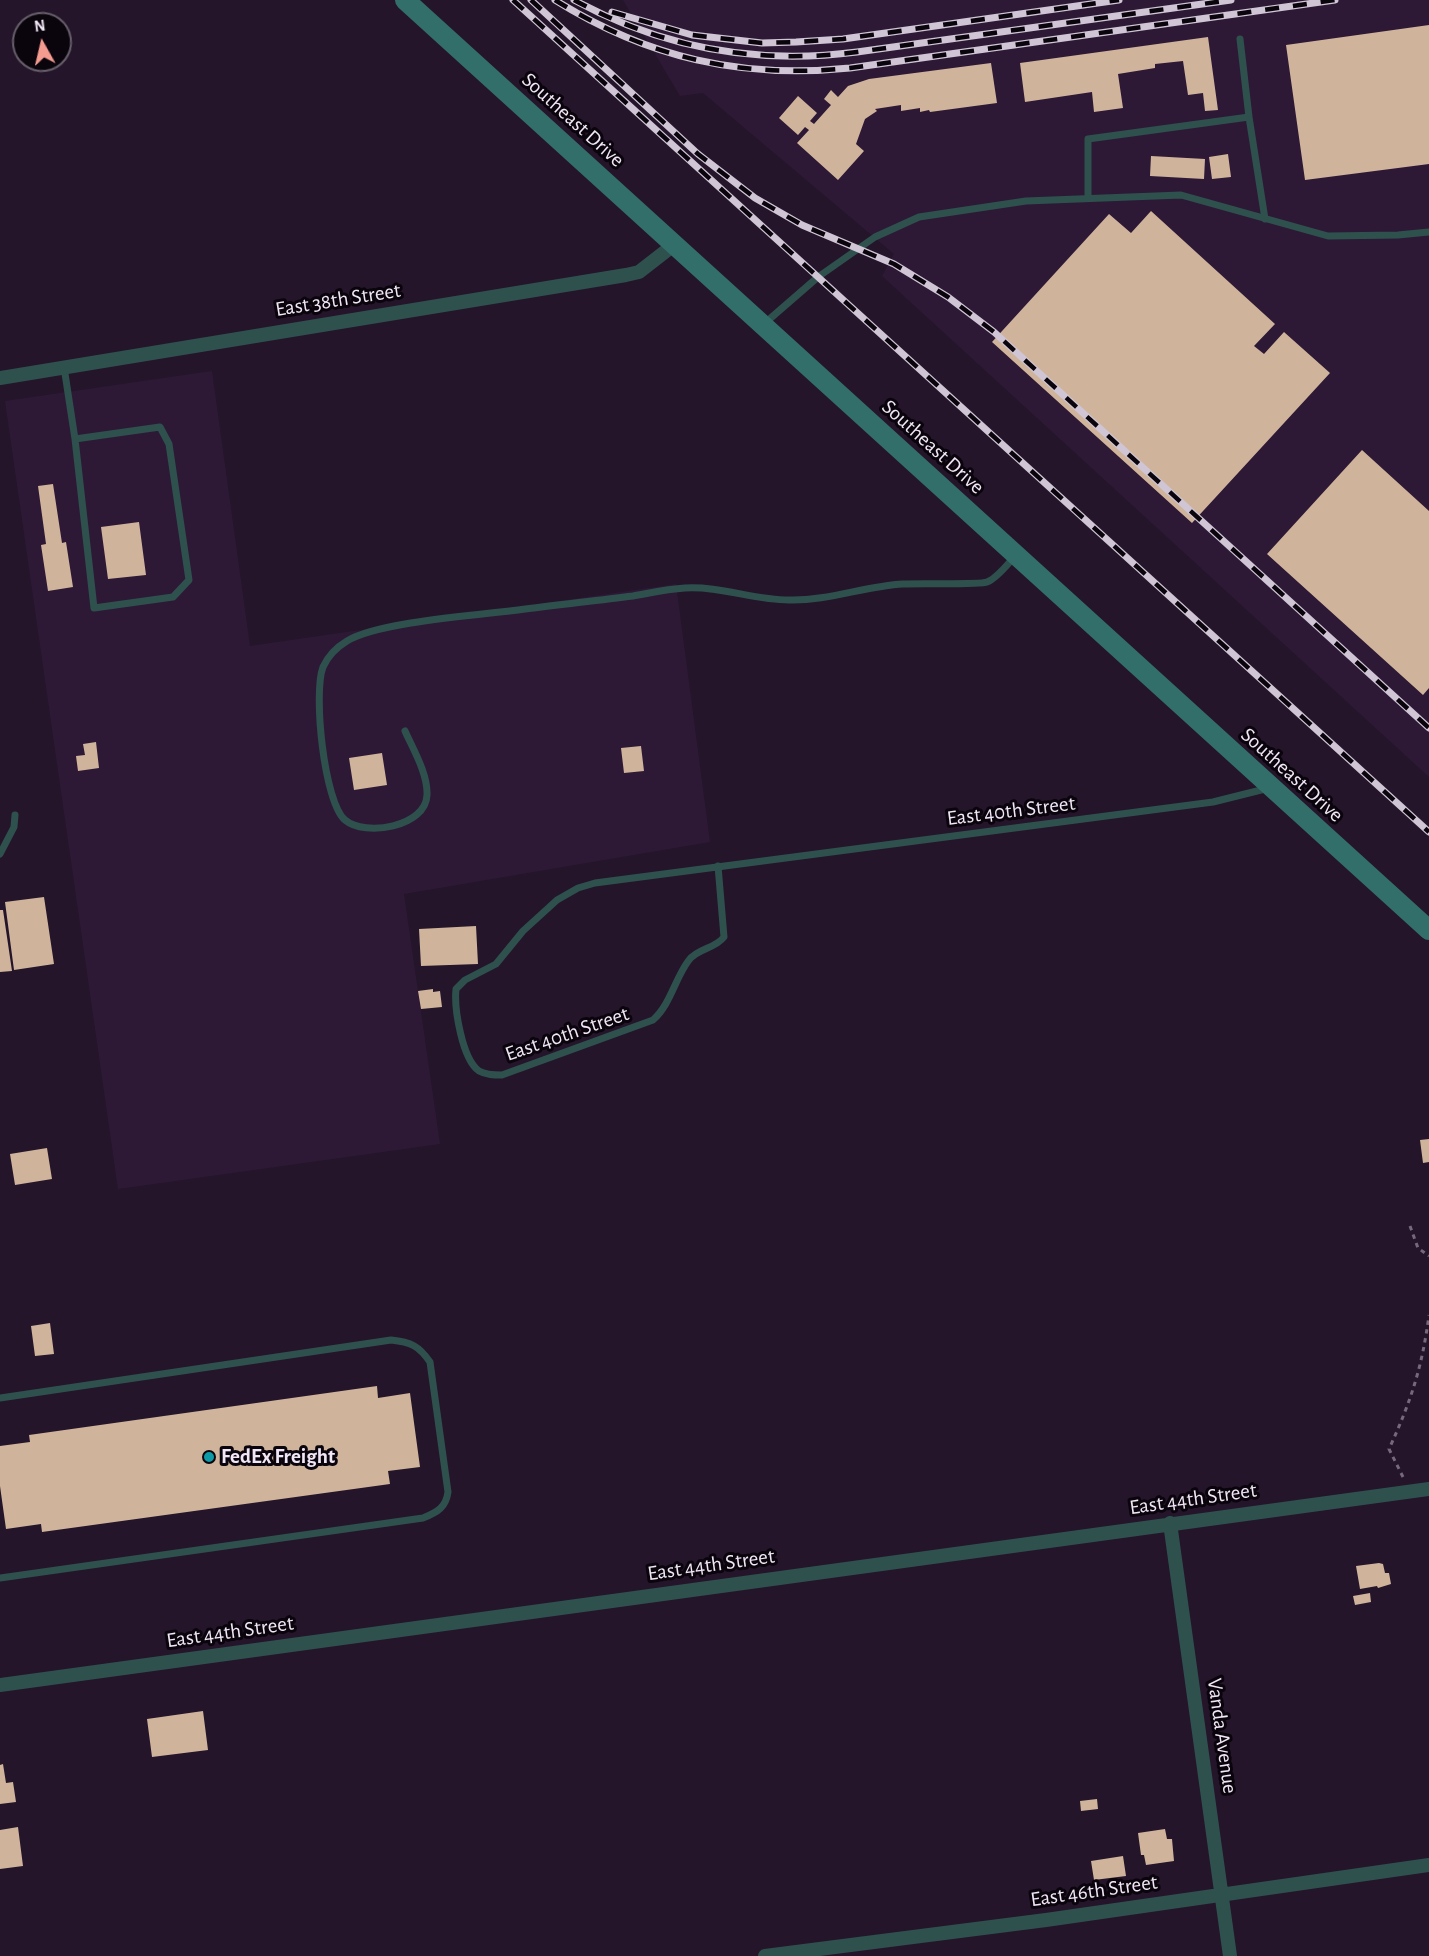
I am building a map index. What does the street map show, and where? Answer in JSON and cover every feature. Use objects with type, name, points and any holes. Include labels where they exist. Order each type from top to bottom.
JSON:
[{"type":"main road","name":"Southeast Drive","points":[[405,0],[1429,930]]},
{"type":"street","name":"East 38th Street","points":[[0,378],[626,275],[639,272],[675,244]]},
{"type":"street","name":"East 44th Street","points":[[0,1685],[1429,1489]]},
{"type":"street","name":"Vanda Avenue","points":[[1170,1523],[1230,1956]]},
{"type":"street","name":"East 46th Street","points":[[765,1956],[1046,1920],[1429,1865]]},
{"type":"lane","points":[[1240,39],[1249,117],[1265,219]]},
{"type":"lane","points":[[1088,198],[1088,140],[1249,117]]},
{"type":"lane","points":[[763,325],[818,277],[866,243],[920,217],[1026,201],[1181,195],[1328,236],[1398,236],[1429,232]]},
{"type":"lane","points":[[63,367],[75,439],[94,608],[172,597],[189,580],[169,444],[160,427],[75,439]]},
{"type":"lane","points":[[405,730],[425,781],[427,795],[425,807],[413,818],[394,825],[369,827],[352,825],[343,819],[334,806],[321,738],[320,690],[323,668],[329,657],[340,646],[361,634],[398,626],[684,588],[788,600],[829,598],[899,584],[983,583],[988,582],[1016,555]]},
{"type":"lane","name":"East 40th Street","points":[[718,866],[724,937],[716,945],[690,959],[663,1010],[653,1020],[502,1075],[488,1075],[474,1066],[462,1038],[456,989],[465,980],[492,968],[523,931],[557,900],[578,888],[718,866],[1206,803],[1271,787]]},
{"type":"lane","points":[[0,854],[14,827],[15,815]]},
{"type":"lane","points":[[0,1398],[391,1340],[405,1341],[419,1346],[430,1362],[448,1492],[447,1502],[437,1512],[423,1518],[0,1578]]},
{"type":"path","points":[[1410,1226],[1418,1248],[1429,1256]]},
{"type":"path","points":[[1410,1492],[1389,1449],[1412,1399],[1424,1356],[1429,1315]]},
{"type":"shaded area","points":[[623,0],[1429,0],[1429,777],[882,276],[894,254],[703,93],[680,96]]},
{"type":"shaded area","points":[[212,371],[250,646],[676,584],[710,842],[404,894],[440,1144],[118,1189],[5,401]]},
{"type":"building","points":[[1429,25],[1429,164],[1305,180],[1286,45]]},
{"type":"building","points":[[1208,37],[1218,110],[1205,111],[1203,93],[1188,95],[1183,61],[1155,64],[1155,68],[1118,74],[1123,108],[1094,112],[1092,92],[1025,102],[1020,63]]},
{"type":"building","points":[[991,63],[997,103],[930,112],[929,110],[920,112],[920,108],[901,111],[901,105],[875,109],[877,111],[865,119],[856,144],[864,151],[838,180],[797,143],[809,130],[805,127],[798,135],[779,118],[798,96],[817,113],[810,121],[814,124],[831,105],[824,99],[831,90],[838,97],[848,86],[869,79]]},
{"type":"building","points":[[1228,154],[1231,177],[1212,179],[1209,157]]},
{"type":"building","points":[[1151,156],[1205,159],[1204,179],[1150,176]]},
{"type":"building","points":[[1151,211],[1275,324],[1254,346],[1264,354],[1284,332],[1330,373],[1192,523],[992,342],[1109,214],[1131,233]]},
{"type":"building","points":[[1362,450],[1429,511],[1429,688],[1423,695],[1267,554]]},
{"type":"building","points":[[53,484],[62,543],[66,542],[73,587],[48,591],[41,545],[46,544],[38,486]]},
{"type":"building","points":[[139,522],[146,575],[108,579],[101,527]]},
{"type":"building","points":[[96,742],[99,768],[78,771],[76,756],[85,755],[83,744]]},
{"type":"building","points":[[641,746],[644,771],[624,773],[621,748]]},
{"type":"building","points":[[382,753],[387,785],[354,790],[349,758]]},
{"type":"building","points":[[44,897],[54,964],[14,970],[5,902]]},
{"type":"building","points":[[0,910],[3,910],[12,971],[0,972]]},
{"type":"building","points":[[476,926],[478,964],[421,966],[419,929]]},
{"type":"building","points":[[433,989],[433,992],[440,991],[442,1007],[421,1009],[418,991]]},
{"type":"building","points":[[1429,1139],[1429,1162],[1423,1163],[1420,1140]]},
{"type":"building","points":[[47,1148],[52,1179],[15,1185],[10,1154]]},
{"type":"building","points":[[50,1323],[54,1354],[35,1356],[31,1326]]},
{"type":"building","name":"FedEx Freight","points":[[377,1386],[378,1398],[410,1393],[420,1467],[388,1471],[390,1484],[42,1532],[41,1524],[6,1529],[0,1486],[0,1446],[30,1442],[29,1435]]},
{"type":"building","points":[[1383,1564],[1385,1573],[1389,1573],[1391,1584],[1378,1588],[1377,1586],[1360,1589],[1356,1566]]},
{"type":"building","points":[[1370,1593],[1371,1602],[1355,1605],[1353,1596]]},
{"type":"building","points":[[203,1711],[208,1750],[152,1757],[147,1719]]},
{"type":"building","points":[[3,1764],[6,1783],[13,1782],[16,1802],[0,1804],[0,1765]]},
{"type":"building","points":[[1097,1799],[1098,1809],[1081,1811],[1080,1801]]},
{"type":"building","points":[[18,1827],[23,1866],[0,1869],[0,1830]]},
{"type":"building","points":[[1165,1829],[1167,1839],[1172,1839],[1174,1861],[1146,1865],[1144,1855],[1141,1855],[1138,1833]]},
{"type":"building","points":[[1123,1856],[1126,1876],[1094,1880],[1091,1861]]},
{"type":"railway","points":[[513,0],[1429,832]]},
{"type":"railway","points":[[531,0],[698,154],[755,198],[802,225],[894,264],[948,297],[994,332],[1429,728]]},
{"type":"railway","points":[[555,0],[625,37],[660,50],[733,67],[810,71],[850,68],[1335,0]]},
{"type":"railway","points":[[574,0],[607,17],[676,41],[711,49],[783,56],[857,52],[1231,0]]},
{"type":"railway","points":[[612,12],[692,35],[762,43],[843,39],[1119,0]]},
{"type":"place","name":"FedEx Freight","points":[[209,1457]]}]
